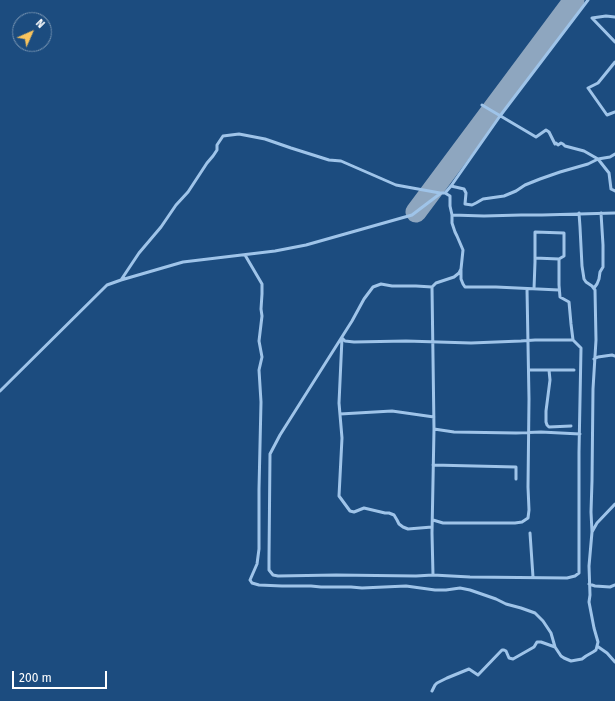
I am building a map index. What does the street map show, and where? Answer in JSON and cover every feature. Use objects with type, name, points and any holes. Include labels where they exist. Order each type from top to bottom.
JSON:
[{"type":"street","points":[[0,391],[107,285],[183,262],[276,251],[306,245],[412,215],[441,193],[445,192],[451,186],[500,116],[588,0]]},
{"type":"street","points":[[615,17],[606,16],[592,18],[615,42]]},
{"type":"street","points":[[615,62],[598,83],[588,88],[607,115],[615,112]]},
{"type":"street","points":[[482,105],[536,137],[546,130],[549,132],[555,144],[563,144],[565,146],[584,151],[598,159],[609,173],[611,189],[615,190]]},
{"type":"street","points":[[121,280],[139,253],[161,227],[176,205],[188,192],[217,150],[218,144],[223,136],[239,134],[265,139],[329,160],[341,161],[396,185],[441,193]]},
{"type":"street","points":[[451,186],[464,189],[466,193],[465,204],[472,205],[483,199],[504,196],[516,191],[524,185],[588,164],[598,159],[610,157],[615,154]]},
{"type":"street","points":[[445,192],[450,196],[452,223],[463,250],[461,269],[462,284],[466,287],[559,290]]},
{"type":"street","points":[[244,255],[262,284],[262,316],[259,341],[262,357],[259,370],[261,402],[259,549],[258,564],[250,580],[252,583],[259,585],[282,586],[362,588],[406,586],[435,590],[465,589],[535,613],[543,621],[551,633],[555,647],[561,656],[571,661],[582,659],[596,650],[597,646],[597,638],[590,609],[589,584],[592,532],[593,388],[596,340],[595,290],[584,279],[578,213]]},
{"type":"street","points":[[594,288],[600,279],[600,272],[603,267],[601,213]]},
{"type":"street","points":[[452,215],[478,216],[615,213]]},
{"type":"street","points":[[534,289],[536,258],[535,232],[564,233],[564,256],[559,259],[536,258]]},
{"type":"street","points":[[461,269],[459,273],[436,283],[432,287],[392,286],[381,284],[373,287],[364,299],[342,338],[280,435],[270,454],[269,570],[273,575],[433,575],[567,578],[580,573],[581,348],[573,340],[569,302],[560,297],[559,259]]},
{"type":"street","points":[[432,287],[434,341],[432,527],[433,575]]},
{"type":"street","points":[[433,520],[444,523],[515,523],[522,522],[528,518],[529,370],[527,289]]},
{"type":"street","points":[[342,338],[345,341],[354,342],[434,341],[471,343],[573,340]]},
{"type":"street","points":[[342,338],[339,403],[342,438],[339,496],[350,511],[354,512],[364,508],[389,513],[394,515],[399,524],[408,529],[432,527]]},
{"type":"street","points":[[594,359],[598,357],[615,356]]},
{"type":"street","points":[[529,370],[574,370]]},
{"type":"street","points":[[549,370],[550,380],[546,411],[547,425],[549,427],[571,426]]},
{"type":"street","points":[[340,414],[392,411],[434,417]]},
{"type":"street","points":[[434,429],[454,432],[542,432],[580,434]]},
{"type":"street","points":[[433,466],[516,467],[516,479]]},
{"type":"street","points":[[592,532],[597,523],[615,504]]},
{"type":"street","points":[[530,533],[533,577]]},
{"type":"street","points":[[589,584],[610,587],[615,585]]},
{"type":"street","points":[[432,691],[434,685],[437,683],[469,669],[478,676],[502,650],[506,651],[509,658],[516,658],[528,649],[534,647],[537,642],[555,647]]},
{"type":"street","points":[[597,646],[607,653],[615,662]]},
{"type":"runway","points":[[416,212],[574,0]]}]
